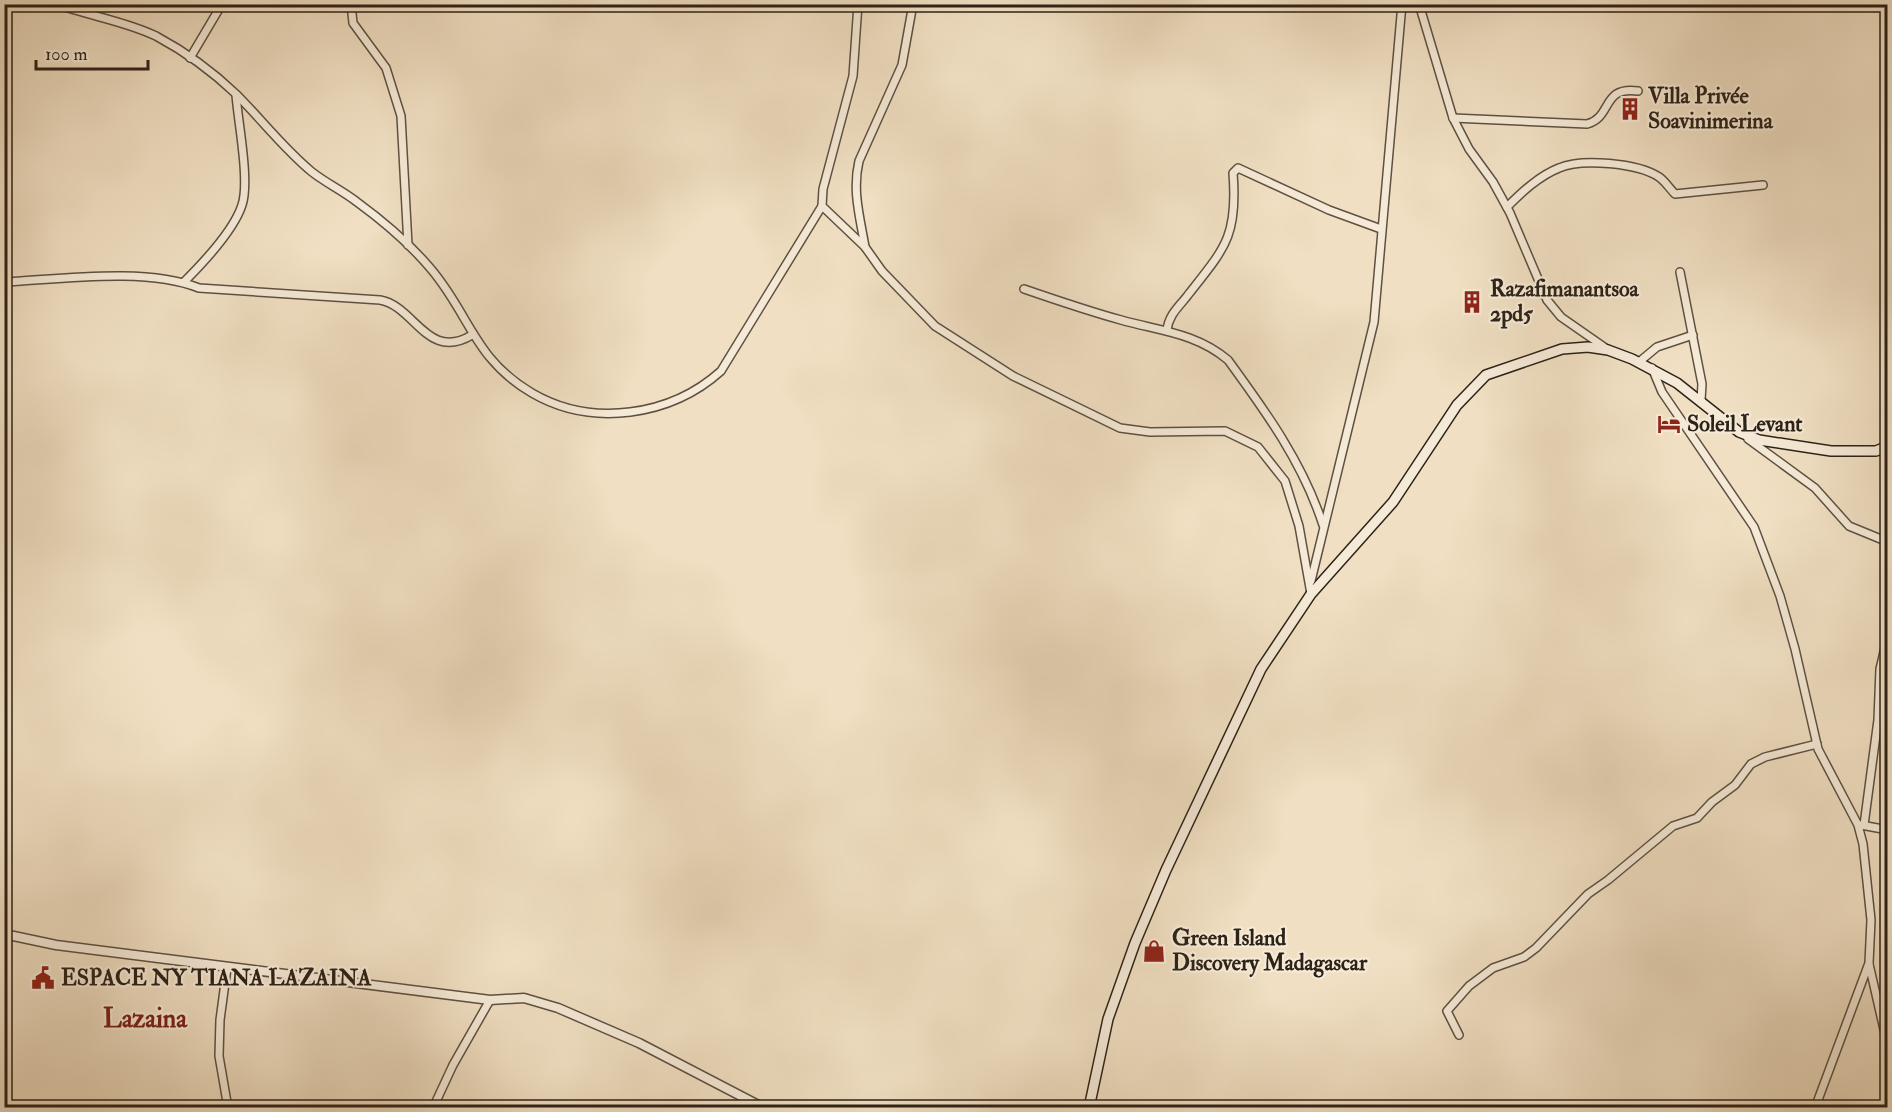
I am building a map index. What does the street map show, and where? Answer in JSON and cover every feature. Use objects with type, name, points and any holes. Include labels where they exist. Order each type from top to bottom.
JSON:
[{"type":"main road","points":[[1089,1107],[1108,1019],[1148,910],[1261,669],[1311,594],[1393,502],[1457,405],[1486,375],[1562,349],[1588,347],[1608,350],[1652,368],[1701,400],[1739,432],[1781,446],[1830,452],[1876,451],[1887,446]]},
{"type":"street","points":[[57,4],[155,36],[190,57],[236,94],[311,171],[355,200],[408,245],[431,269],[450,296],[481,349],[510,379],[533,394],[573,410],[642,411],[672,402],[701,388],[721,371],[822,206],[823,189],[853,76],[858,4]]},
{"type":"street","points":[[190,57],[222,4]]},
{"type":"street","points":[[351,4],[353,22],[386,68],[401,116],[408,245]]},
{"type":"street","points":[[865,247],[855,193],[856,173],[859,161],[902,65],[913,4]]},
{"type":"street","points":[[1311,594],[1311,581],[1319,555],[1323,525],[1374,322],[1402,4]]},
{"type":"street","points":[[1419,4],[1454,118],[1469,149],[1493,182],[1507,207],[1546,300],[1561,317],[1608,350]]},
{"type":"street","points":[[1454,118],[1587,124],[1599,119],[1618,92],[1625,89],[1638,91]]},
{"type":"street","points":[[184,282],[225,234],[242,205],[245,175],[236,94]]},
{"type":"street","points":[[1507,207],[1532,184],[1555,170],[1577,164],[1636,169],[1659,177],[1675,194],[1763,185]]},
{"type":"street","points":[[1167,330],[1169,317],[1212,266],[1231,233],[1233,173],[1238,168],[1329,210],[1381,229]]},
{"type":"street","points":[[822,206],[865,247],[882,271],[935,326],[973,352],[1040,390],[1120,428],[1150,432],[1224,431],[1258,447],[1285,481],[1299,526],[1303,557],[1311,581]]},
{"type":"street","points":[[1680,273],[1702,384],[1701,400]]},
{"type":"street","points":[[4,282],[151,278],[184,282],[199,288],[380,300],[396,306],[417,328],[444,343],[462,341],[472,335]]},
{"type":"street","points":[[1024,288],[1120,320],[1189,336],[1217,350],[1228,360],[1281,433],[1313,495],[1323,525]]},
{"type":"street","points":[[1638,362],[1657,347],[1693,335]]},
{"type":"street","points":[[1652,368],[1662,392],[1754,527],[1780,596],[1795,649],[1816,744],[1861,825]]},
{"type":"street","points":[[1739,432],[1815,488],[1849,526],[1887,542]]},
{"type":"street","points":[[1887,635],[1880,669],[1878,720],[1861,825],[1871,920],[1869,963],[1887,1047]]},
{"type":"street","points":[[1459,1035],[1447,1011],[1468,986],[1505,962],[1524,957],[1588,894],[1672,826],[1696,818],[1712,802],[1735,785],[1751,764],[1765,757],[1816,744]]},
{"type":"street","points":[[1861,825],[1887,830]]},
{"type":"street","points":[[4,934],[56,945],[227,968],[489,1000],[524,998],[558,1008],[639,1043],[764,1107]]},
{"type":"street","points":[[1815,1107],[1869,963]]},
{"type":"street","points":[[227,968],[220,1020],[219,1056],[228,1107]]},
{"type":"street","points":[[433,1107],[489,1000]]},
{"type":"place","name":"Villa Privée Soavinimerina","points":[[1630,109]]},
{"type":"place","name":"Razafimanantsoa 2pd5","points":[[1472,302]]},
{"type":"place","name":"Soleil Levant","points":[[1669,424]]},
{"type":"place","name":"Green Island Discovery Madagascar","points":[[1154,951]]},
{"type":"place","name":"ESPACE NY TIANA LAZAINA","points":[[43,978]]},
{"type":"district","name":"Lazaina","points":[[145,1019]]}]
